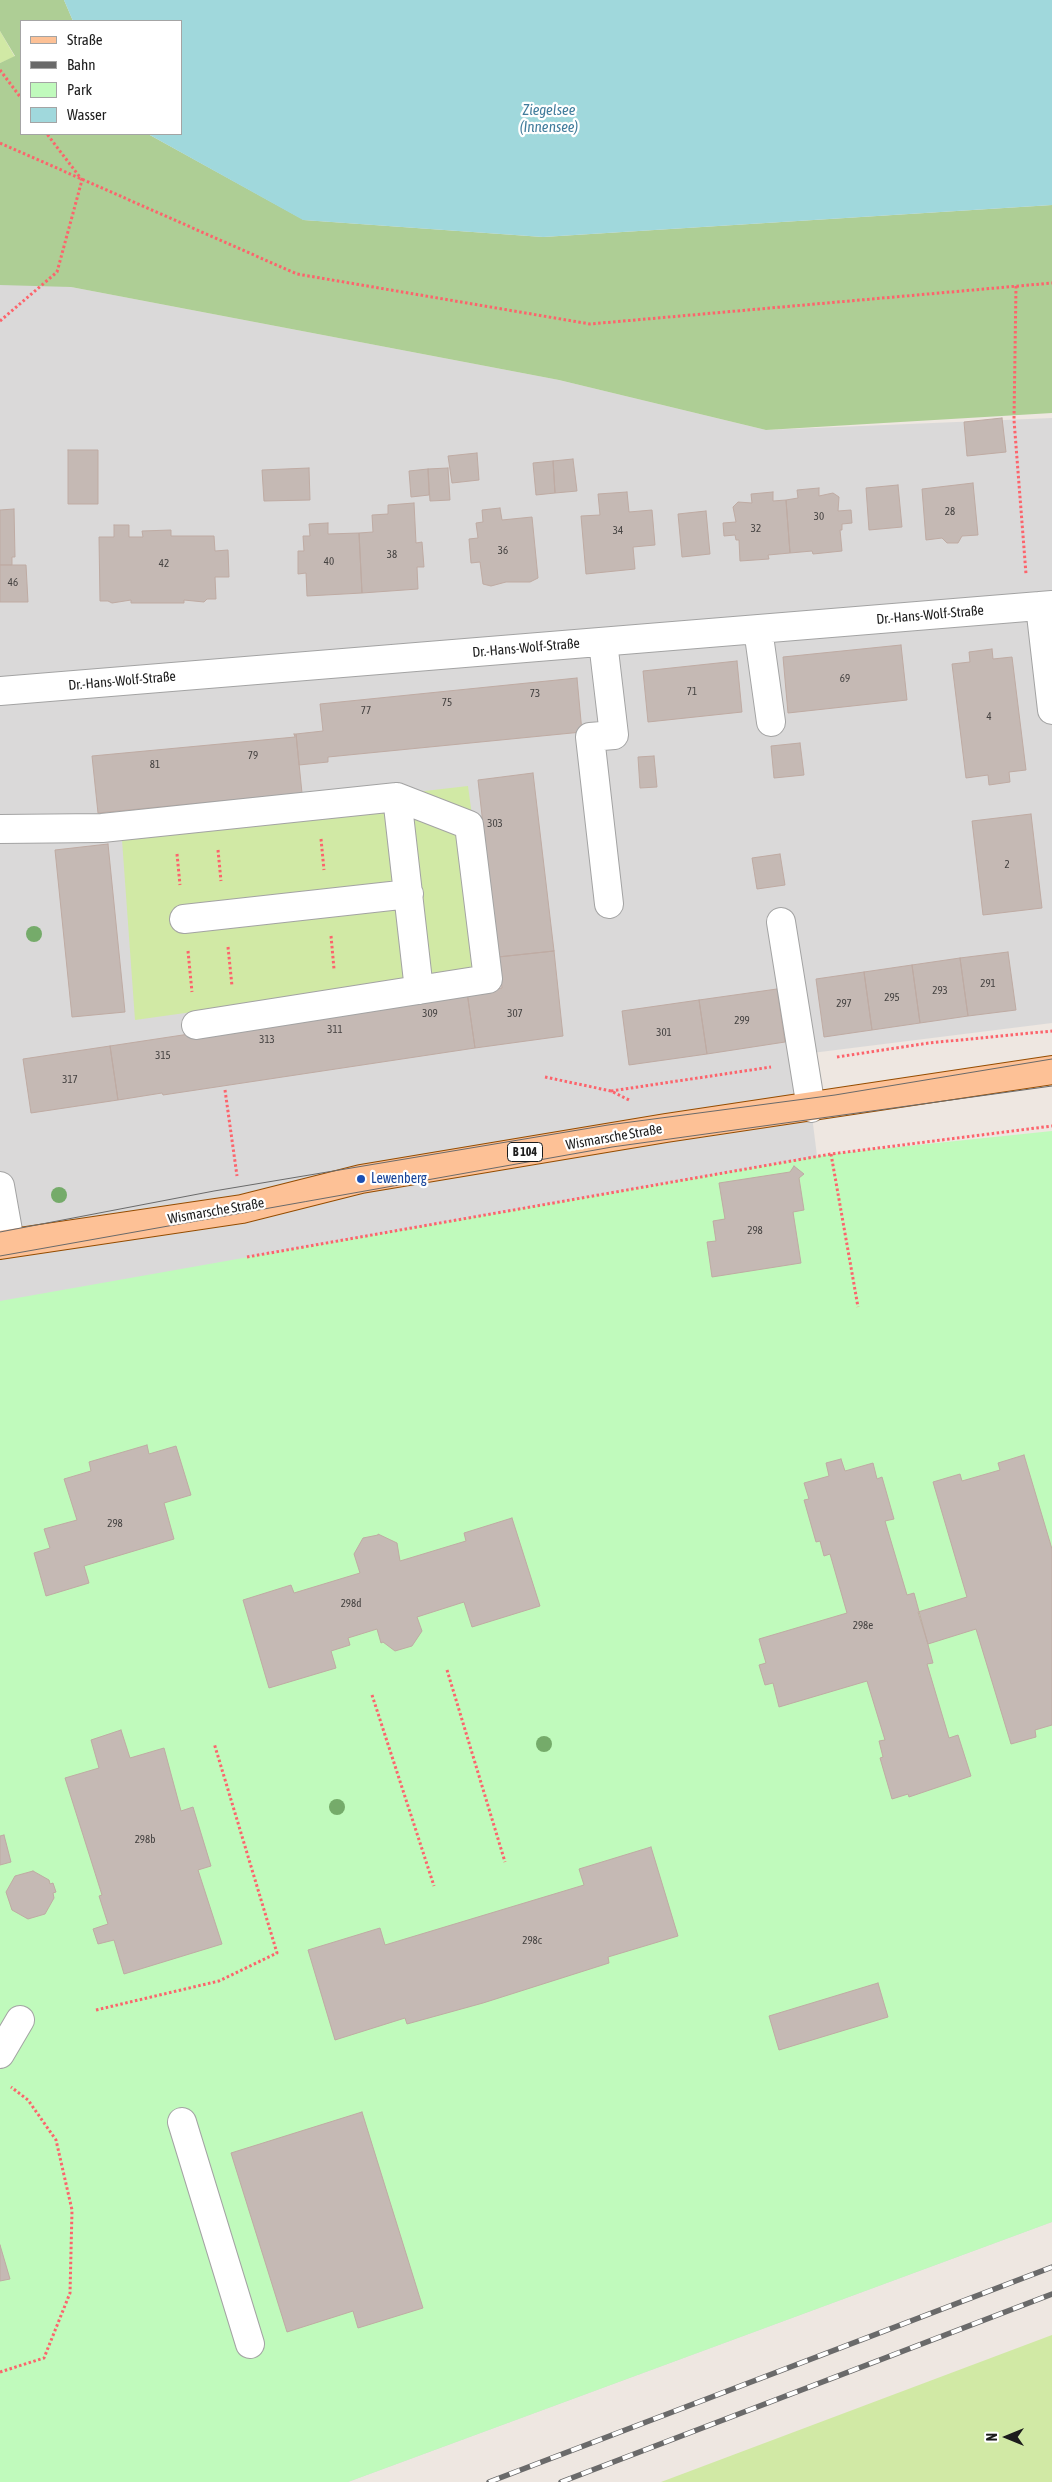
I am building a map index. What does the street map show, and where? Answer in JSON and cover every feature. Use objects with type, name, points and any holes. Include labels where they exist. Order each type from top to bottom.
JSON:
[{"type":"main road","name":"Wismarsche Straße","points":[[5,1244],[242,1209],[361,1179],[666,1128],[810,1108],[1052,1070]]},
{"type":"street","name":"Dr.-Hans-Wolf-Straße","points":[[0,691],[1040,606]]},
{"type":"street","points":[[1040,606],[1052,710]]},
{"type":"street","points":[[758,629],[771,722]]},
{"type":"street","points":[[603,642],[614,735],[590,737],[609,904]]},
{"type":"street","points":[[397,798],[419,990]]},
{"type":"street","points":[[0,829],[102,828],[397,798],[469,824],[488,979],[196,1025]]},
{"type":"street","points":[[184,918],[408,894]]},
{"type":"street","points":[[781,922],[810,1108]]},
{"type":"street","points":[[0,1186],[5,1244]]},
{"type":"street","points":[[0,2054],[20,2020]]},
{"type":"street","points":[[182,2122],[250,2344]]},
{"type":"path","points":[[0,70],[20,97]]},
{"type":"path","points":[[48,135],[82,180]]},
{"type":"path","points":[[0,143],[296,274],[590,324],[1052,283]]},
{"type":"path","points":[[0,321],[57,272],[82,180]]},
{"type":"path","points":[[1016,286],[1014,420],[1040,606]]},
{"type":"path","points":[[545,1077],[611,1091],[662,1118],[666,1128]]},
{"type":"path","points":[[225,1090],[242,1209]]},
{"type":"path","points":[[246,1257],[831,1154],[1052,1126]]},
{"type":"path","points":[[831,1154],[858,1307]]},
{"type":"path","points":[[446,1670],[505,1862]]},
{"type":"path","points":[[372,1695],[434,1886]]},
{"type":"path","points":[[96,2010],[219,1982],[277,1953],[214,1743]]},
{"type":"path","points":[[0,2372],[44,2358],[70,2293],[72,2210],[56,2140],[28,2100],[7,2084]]},
{"type":"shaded area","points":[[0,277],[71,287],[559,380],[766,430],[1052,418],[1052,1023],[796,1055],[811,1108],[818,1164],[1052,2222],[348,2482],[0,2482]]},
{"type":"green space","points":[[0,0],[64,0],[73,20],[20,20],[20,135],[150,135],[304,220],[543,237],[1052,205],[1052,413],[766,430],[559,380],[71,287],[0,285],[0,63],[15,56],[0,31]]},
{"type":"green space","points":[[0,31],[15,57],[0,63]]},
{"type":"green space","points":[[468,786],[493,970],[135,1020],[121,826]]},
{"type":"green space","points":[[1052,1131],[1052,2222],[348,2482],[0,2482],[0,1301],[831,1154]]},
{"type":"green space","points":[[1052,2335],[1052,2482],[661,2482]]},
{"type":"water","name":"Ziegelsee (Innensee)","points":[[64,0],[1052,0],[1052,205],[543,237],[303,220],[150,135],[182,135],[182,20],[73,20]]},
{"type":"building","points":[[1002,418],[1006,452],[967,456],[964,422]]},
{"type":"building","points":[[68,450],[98,450],[98,504],[68,504]]},
{"type":"building","points":[[477,453],[479,480],[452,483],[448,456]]},
{"type":"building","points":[[573,459],[577,491],[555,493],[553,461]]},
{"type":"building","points":[[553,461],[555,493],[536,495],[533,463]]},
{"type":"building","points":[[309,468],[310,500],[264,501],[262,470]]},
{"type":"building","points":[[448,468],[450,500],[430,501],[428,469]]},
{"type":"building","points":[[428,469],[429,495],[411,497],[409,471]]},
{"type":"building","points":[[973,483],[978,535],[962,536],[958,543],[947,543],[942,538],[926,540],[922,489]]},
{"type":"building","points":[[898,485],[902,527],[869,530],[866,488]]},
{"type":"building","points":[[819,488],[819,496],[833,493],[839,497],[838,511],[851,510],[852,523],[842,524],[842,530],[840,530],[842,551],[813,554],[812,551],[790,553],[786,500],[798,498],[797,490]]},
{"type":"building","points":[[627,492],[629,512],[652,510],[655,545],[633,547],[635,569],[586,574],[581,516],[600,515],[598,494]]},
{"type":"building","points":[[773,492],[773,501],[786,500],[790,553],[768,555],[769,559],[740,561],[739,540],[736,540],[735,535],[724,536],[723,523],[736,522],[733,507],[738,502],[752,503],[751,494]]},
{"type":"building","points":[[414,503],[416,543],[422,542],[424,567],[417,567],[418,589],[362,593],[359,533],[373,532],[372,515],[388,514],[388,505]]},
{"type":"building","points":[[500,508],[502,520],[532,517],[538,578],[530,582],[506,582],[491,586],[483,584],[480,562],[471,563],[469,539],[478,538],[476,523],[483,522],[482,510]]},
{"type":"building","points":[[14,509],[15,557],[12,557],[12,565],[0,565],[0,510]]},
{"type":"building","points":[[706,511],[710,554],[682,557],[678,514]]},
{"type":"building","points":[[328,523],[328,534],[359,533],[362,593],[307,596],[306,573],[298,574],[298,551],[304,551],[303,536],[310,536],[309,524]]},
{"type":"building","points":[[114,525],[129,525],[129,537],[143,537],[142,531],[171,530],[171,536],[214,536],[215,551],[228,550],[229,577],[215,577],[216,599],[207,599],[204,602],[184,600],[184,603],[131,603],[131,600],[112,603],[100,601],[99,537],[114,537]]},
{"type":"building","points":[[0,565],[26,565],[28,602],[0,602]]},
{"type":"building","points":[[901,645],[907,700],[788,713],[783,657]]},
{"type":"building","points":[[992,649],[993,659],[1012,657],[1026,770],[1009,772],[1010,782],[989,785],[988,775],[966,778],[952,664],[970,662],[969,652]]},
{"type":"building","points":[[737,661],[742,712],[648,722],[643,671]]},
{"type":"building","points":[[577,678],[582,732],[328,757],[328,762],[299,765],[296,734],[323,731],[320,704]]},
{"type":"building","points":[[294,734],[296,734],[302,793],[98,813],[92,756],[295,737]]},
{"type":"building","points":[[800,743],[804,775],[774,778],[771,746]]},
{"type":"building","points":[[654,756],[657,787],[640,788],[638,757]]},
{"type":"building","points":[[533,773],[554,951],[498,957],[478,780]]},
{"type":"building","points":[[1031,814],[1042,908],[983,915],[972,821]]},
{"type":"building","points":[[108,844],[125,1012],[72,1017],[55,850]]},
{"type":"building","points":[[780,854],[785,885],[757,889],[752,858]]},
{"type":"building","points":[[554,951],[563,1036],[475,1048],[467,992],[502,988],[498,957]]},
{"type":"building","points":[[1008,952],[1016,1010],[968,1016],[960,958]]},
{"type":"building","points":[[960,958],[968,1016],[920,1023],[912,965]]},
{"type":"building","points":[[912,965],[920,1023],[872,1030],[864,972]]},
{"type":"building","points":[[864,972],[872,1030],[824,1037],[816,979]]},
{"type":"building","points":[[777,989],[785,1042],[707,1054],[699,1000]]},
{"type":"building","points":[[467,992],[475,1048],[163,1095],[162,1093],[118,1100],[110,1046]]},
{"type":"building","points":[[699,1000],[707,1054],[629,1065],[622,1011]]},
{"type":"building","points":[[110,1046],[118,1100],[31,1113],[23,1059]]},
{"type":"building","points":[[794,1166],[804,1174],[799,1178],[804,1210],[793,1212],[801,1263],[712,1277],[707,1242],[716,1241],[713,1221],[725,1219],[719,1183],[790,1172]]},
{"type":"building","points":[[147,1445],[149,1454],[176,1446],[191,1495],[164,1503],[174,1539],[84,1566],[89,1583],[46,1596],[34,1553],[50,1548],[44,1529],[77,1520],[64,1479],[91,1471],[89,1462]]},
{"type":"building","points":[[1024,1455],[1052,1549],[1052,1725],[1035,1730],[1036,1737],[1011,1744],[976,1629],[928,1644],[918,1612],[967,1597],[933,1482],[960,1474],[962,1481],[1000,1470],[998,1463]]},
{"type":"building","points":[[841,1459],[845,1471],[873,1463],[877,1479],[882,1477],[894,1519],[885,1521],[907,1595],[914,1593],[933,1663],[927,1664],[949,1738],[958,1735],[971,1776],[909,1797],[908,1794],[892,1799],[880,1758],[883,1757],[879,1741],[885,1740],[867,1681],[779,1707],[773,1683],[765,1685],[759,1665],[766,1663],[759,1639],[847,1613],[830,1554],[824,1556],[820,1541],[816,1542],[804,1500],[809,1499],[804,1483],[829,1476],[826,1463]]},
{"type":"building","points":[[512,1518],[540,1606],[472,1627],[464,1602],[417,1617],[422,1631],[412,1646],[395,1651],[383,1642],[381,1643],[377,1629],[348,1638],[350,1645],[331,1651],[336,1668],[269,1688],[243,1600],[291,1585],[294,1593],[360,1573],[354,1554],[363,1538],[378,1534],[397,1543],[400,1561],[466,1541],[464,1533]]},
{"type":"building","points":[[121,1730],[130,1758],[164,1748],[181,1811],[193,1807],[211,1866],[198,1870],[222,1944],[124,1974],[114,1940],[98,1944],[93,1929],[108,1924],[99,1896],[102,1895],[65,1778],[99,1768],[91,1740]]},
{"type":"building","points":[[4,1835],[11,1862],[0,1865],[0,1836]]},
{"type":"building","points":[[651,1847],[678,1936],[608,1957],[609,1963],[483,2003],[407,2024],[405,2018],[335,2040],[308,1950],[380,1928],[385,1945],[584,1885],[579,1869]]},
{"type":"building","points":[[33,1871],[49,1880],[50,1884],[53,1883],[56,1892],[53,1893],[54,1898],[45,1914],[28,1919],[12,1910],[6,1892],[15,1876]]},
{"type":"building","points":[[878,1983],[888,2017],[779,2050],[769,2016]]},
{"type":"building","points":[[362,2112],[423,2308],[358,2328],[353,2311],[287,2332],[231,2153]]},
{"type":"building","points":[[0,2245],[10,2279],[0,2281]]},
{"type":"tram line","points":[[0,1232],[214,1191],[608,1125],[835,1095],[1052,1059]]},
{"type":"tram line","points":[[0,1256],[612,1147],[1052,1086]]},
{"type":"railway","points":[[489,2482],[1052,2267]]},
{"type":"railway","points":[[561,2482],[1052,2294]]},
{"type":"place","name":"Lewenberg","points":[[361,1179]]}]
